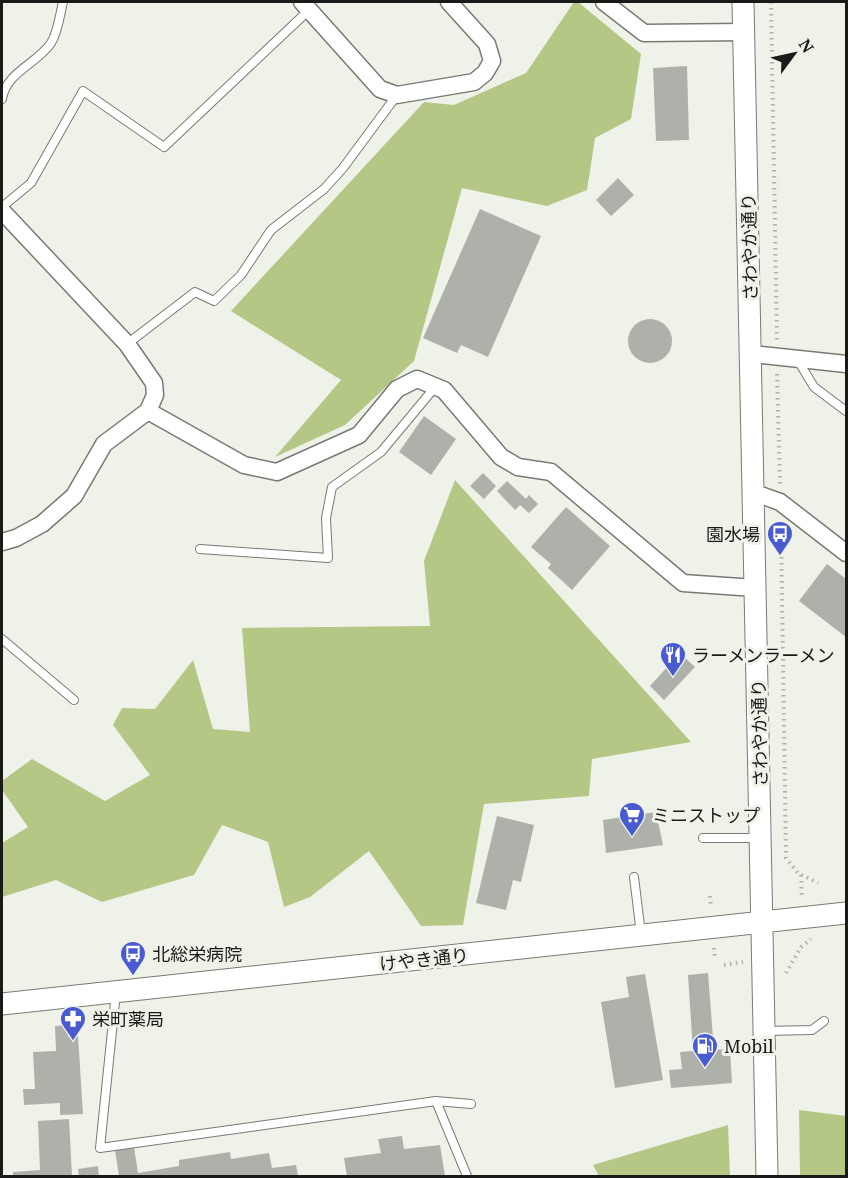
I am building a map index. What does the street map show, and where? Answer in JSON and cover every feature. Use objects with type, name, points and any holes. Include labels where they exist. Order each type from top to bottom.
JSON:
[{"type":"street","points":[[306,6],[380,89],[397,95],[474,82],[492,61],[487,44],[448,2]]},
{"type":"street","points":[[604,2],[644,33],[744,32]]},
{"type":"street","name":"さわやか通り","points":[[743,2],[755,493],[767,1176]]},
{"type":"street","points":[[2,211],[127,344],[154,383],[155,395],[148,411],[105,444],[74,496],[42,524],[2,542]]},
{"type":"street","points":[[752,354],[846,364]]},
{"type":"street","points":[[148,411],[244,465],[277,472],[359,435],[397,389],[417,379],[444,390],[501,456],[518,467],[551,472],[683,583],[755,588]]},
{"type":"street","points":[[755,493],[780,502],[846,553]]},
{"type":"street","name":"けやき通り","points":[[2,1004],[846,913]]},
{"type":"lane","points":[[2,99],[3,89],[11,78],[43,53],[53,40],[63,2]]},
{"type":"lane","points":[[2,207],[31,183],[83,91],[164,147],[306,6]]},
{"type":"lane","points":[[127,344],[195,292],[214,301],[241,275],[271,230],[324,189],[343,168],[397,95]]},
{"type":"lane","points":[[797,359],[814,387],[846,411]]},
{"type":"lane","points":[[200,549],[328,558],[326,518],[332,487],[381,452],[436,386]]},
{"type":"lane","points":[[2,639],[74,700]]},
{"type":"lane","points":[[703,838],[762,838]]},
{"type":"lane","points":[[634,877],[641,936]]},
{"type":"lane","points":[[116,992],[100,1148],[436,1101],[471,1104]]},
{"type":"lane","points":[[764,1031],[812,1030],[824,1022]]},
{"type":"lane","points":[[436,1101],[467,1176]]},
{"type":"path","points":[[771,2],[786,858],[798,873],[818,883]]},
{"type":"green space","points":[[574,2],[578,2],[641,54],[631,119],[595,138],[587,190],[547,206],[462,188],[414,361],[345,425],[275,457],[341,380],[231,311],[424,102],[454,105],[526,73]]},
{"type":"green space","points":[[455,480],[691,742],[592,759],[589,796],[484,804],[463,925],[421,926],[369,851],[310,897],[284,907],[268,842],[222,825],[194,875],[102,902],[56,880],[2,897],[2,843],[28,827],[2,790],[2,781],[32,759],[105,801],[150,775],[113,725],[122,708],[155,709],[193,660],[213,729],[250,732],[242,628],[430,626],[424,561]]},
{"type":"green space","points":[[799,1110],[846,1116],[846,1176],[800,1176]]},
{"type":"green space","points":[[728,1125],[730,1176],[599,1176],[593,1165]]},
{"type":"building","points":[[687,66],[689,140],[656,141],[653,68]]},
{"type":"building","points":[[618,178],[634,195],[611,216],[596,200]]},
{"type":"building","points":[[480,209],[541,236],[488,357],[461,345],[457,353],[423,338]]},
{"type":"building","points":[[650,319],[666,325],[672,341],[666,357],[650,363],[634,357],[628,341],[634,325]]},
{"type":"building","points":[[424,416],[456,439],[431,475],[399,452]]},
{"type":"building","points":[[483,473],[496,486],[484,499],[470,486]]},
{"type":"building","points":[[507,481],[526,499],[529,495],[538,504],[529,513],[520,505],[515,510],[497,491]]},
{"type":"building","points":[[566,507],[610,546],[572,590],[548,568],[551,564],[531,547]]},
{"type":"building","points":[[827,564],[846,579],[846,637],[799,601]]},
{"type":"building","points":[[680,653],[695,667],[664,700],[650,686]]},
{"type":"building","points":[[656,812],[663,845],[606,853],[603,820]]},
{"type":"building","points":[[497,816],[534,825],[521,882],[513,880],[506,910],[476,903]]},
{"type":"building","points":[[708,973],[714,1050],[730,1049],[732,1083],[671,1088],[669,1070],[682,1069],[680,1052],[693,1051],[688,975]]},
{"type":"building","points":[[645,974],[663,1080],[615,1088],[601,1002],[629,997],[626,977]]},
{"type":"building","points":[[68,1025],[68,1037],[78,1036],[83,1114],[60,1115],[60,1103],[24,1105],[23,1089],[35,1089],[33,1052],[56,1051],[55,1026]]},
{"type":"building","points":[[69,1119],[72,1176],[13,1176],[13,1172],[40,1170],[38,1121]]},
{"type":"building","points":[[402,1136],[404,1149],[440,1145],[445,1176],[347,1176],[344,1158],[381,1153],[378,1139]]},
{"type":"building","points":[[134,1147],[138,1173],[179,1166],[179,1160],[230,1152],[231,1159],[269,1153],[272,1168],[296,1165],[298,1176],[119,1176],[115,1150]]},
{"type":"building","points":[[98,1166],[99,1176],[79,1176],[78,1169]]},
{"type":"place","name":"園水場","points":[[780,557]]},
{"type":"place","name":"ラーメンラーメン","points":[[673,678]]},
{"type":"place","name":"ミニストップ","points":[[632,838]]},
{"type":"place","name":"北総栄病院","points":[[133,977]]},
{"type":"place","name":"栄町薬局","points":[[73,1042]]},
{"type":"place","name":"Mobil","points":[[705,1069]]}]
